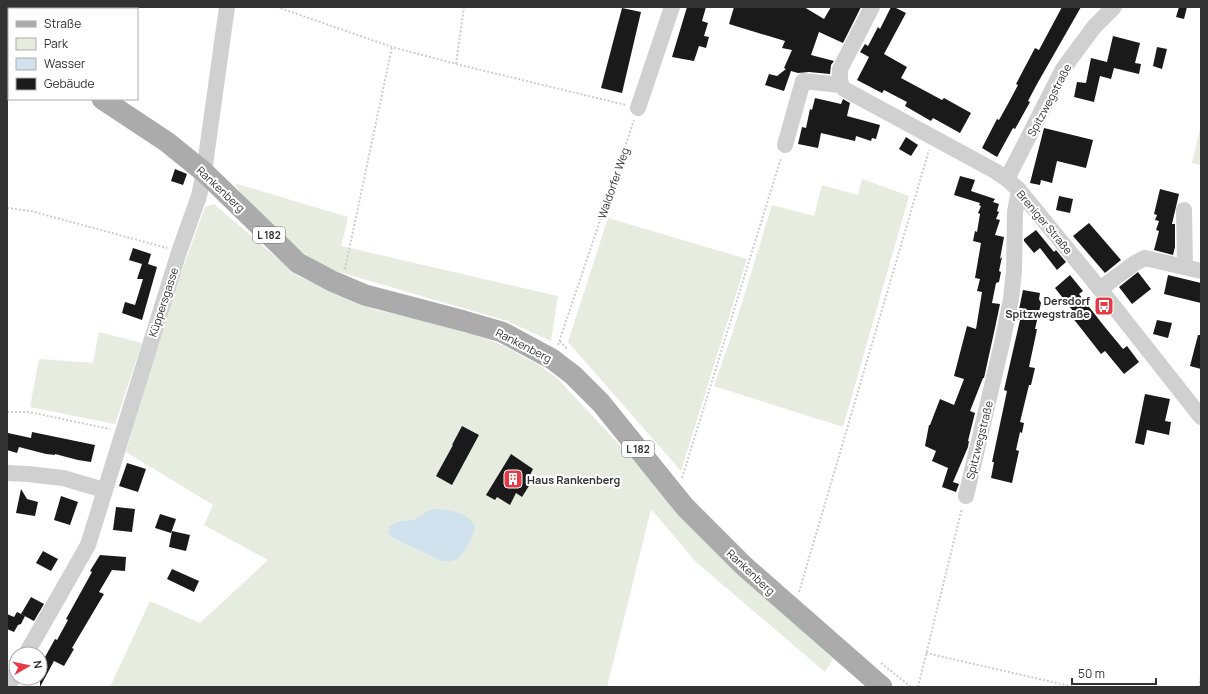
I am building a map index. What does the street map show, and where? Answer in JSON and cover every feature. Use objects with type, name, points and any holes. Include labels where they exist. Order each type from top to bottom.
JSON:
[{"type":"main road","name":"Rankenberg","points":[[104,100],[167,142],[204,172],[298,263],[332,282],[365,295],[502,332],[552,358],[573,376],[601,404],[686,507],[744,566],[882,687]]},
{"type":"street","name":"Küppersgasse","points":[[31,646],[88,545],[179,252],[199,196],[204,172],[227,7]]},
{"type":"street","points":[[638,108],[672,7]]},
{"type":"street","points":[[784,145],[803,81],[841,85],[840,69],[872,7]]},
{"type":"street","name":"Spitzwegstraße","points":[[1008,179],[1063,69],[1094,27],[1114,7]]},
{"type":"street","name":"Breniger Straße","points":[[841,85],[1008,179],[1019,190],[1100,289],[1201,417]]},
{"type":"street","name":"Spitzwegstraße","points":[[966,496],[1011,299],[1014,271],[1015,212],[1019,190]]},
{"type":"street","points":[[1184,210],[1185,267]]},
{"type":"street","points":[[1100,289],[1135,263],[1145,258],[1201,271]]},
{"type":"street","points":[[7,473],[63,478],[104,490]]},
{"type":"path","points":[[277,7],[392,47],[638,108]]},
{"type":"path","points":[[456,64],[464,7]]},
{"type":"path","points":[[341,285],[392,47]]},
{"type":"path","name":"Waldorfer Weg","points":[[552,358],[560,341],[638,108]]},
{"type":"path","points":[[797,597],[933,138]]},
{"type":"path","points":[[681,481],[784,145]]},
{"type":"path","points":[[7,208],[31,211],[179,252]]},
{"type":"path","points":[[7,412],[29,412],[122,432]]},
{"type":"path","points":[[918,687],[966,496]]},
{"type":"path","points":[[926,653],[1074,687]]},
{"type":"path","points":[[1199,687],[1201,676]]},
{"type":"green space","points":[[1201,125],[1201,165],[1192,163]]},
{"type":"green space","points":[[862,179],[909,196],[843,427],[714,386],[736,322],[772,205],[814,216],[822,185],[858,195]]},
{"type":"green space","points":[[234,183],[348,217],[341,246],[558,296],[551,341],[507,321],[329,269],[299,250],[270,228],[248,205]]},
{"type":"green space","points":[[214,204],[298,276],[373,309],[467,331],[504,346],[539,365],[558,379],[637,464],[702,538],[833,659],[825,672],[696,562],[651,509],[607,687],[110,687],[150,601],[200,623],[268,560],[204,525],[213,505],[126,452],[163,323],[205,207]],"holes":[[[420,516],[464,551],[456,559],[441,561],[395,539],[400,521],[413,520]]]},
{"type":"green space","points":[[608,218],[747,259],[681,471],[568,342]]},
{"type":"green space","points":[[99,332],[142,343],[115,424],[30,407],[39,359],[93,363]]},
{"type":"water","points":[[439,509],[455,512],[465,516],[475,527],[466,548],[455,560],[441,561],[395,539],[388,533],[389,527],[400,521],[413,520],[430,510]]},
{"type":"building","points":[[687,7],[706,7],[702,21],[708,23],[704,36],[709,37],[706,48],[699,46],[694,61],[672,57]]},
{"type":"building","points":[[734,7],[804,7],[824,19],[831,7],[861,7],[843,43],[819,32],[811,55],[834,61],[831,65],[830,74],[809,72],[798,73],[791,71],[784,91],[765,85],[769,74],[777,76],[786,69],[784,68],[792,50],[782,48],[785,41],[729,24]]},
{"type":"building","points":[[891,7],[906,13],[884,54],[907,67],[901,78],[942,100],[944,98],[971,113],[960,133],[933,118],[931,121],[905,106],[907,102],[884,90],[882,93],[857,80],[869,57],[860,52],[865,44],[868,46],[878,27],[880,29]]},
{"type":"building","points":[[1062,7],[1081,7],[1037,84],[1028,101],[1030,102],[1015,129],[1013,128],[997,157],[982,148],[997,119],[999,120],[1009,102],[1018,85],[1016,84],[1035,48],[1039,50]]},
{"type":"building","points":[[1179,7],[1187,7],[1184,19],[1176,17]]},
{"type":"building","points":[[622,8],[641,12],[622,93],[601,88]]},
{"type":"building","points":[[1113,36],[1140,43],[1135,63],[1141,64],[1139,74],[1114,68],[1111,79],[1100,76],[1094,102],[1074,97],[1077,82],[1086,83],[1091,58],[1107,62]]},
{"type":"building","points":[[1157,47],[1167,49],[1162,69],[1153,66]]},
{"type":"building","points":[[815,98],[841,104],[843,99],[850,103],[847,116],[880,125],[876,139],[872,138],[871,141],[856,136],[855,141],[821,133],[818,148],[798,144],[802,127],[806,128],[810,109],[812,110]]},
{"type":"building","points":[[1044,128],[1093,140],[1086,168],[1057,161],[1052,183],[1041,180],[1040,185],[1030,183]]},
{"type":"building","points":[[906,137],[918,145],[911,156],[899,149]]},
{"type":"building","points":[[175,169],[187,174],[183,185],[171,181]]},
{"type":"building","points":[[960,176],[975,180],[971,191],[995,199],[993,202],[999,204],[997,211],[999,212],[996,219],[1000,220],[995,235],[1004,237],[1000,259],[1002,257],[999,271],[1001,272],[999,282],[996,283],[992,303],[1000,304],[984,378],[970,411],[975,413],[968,441],[968,447],[953,482],[959,484],[956,492],[942,487],[948,468],[932,461],[936,451],[925,446],[929,425],[940,399],[954,405],[964,379],[954,376],[967,326],[976,329],[982,292],[977,291],[980,279],[975,278],[981,243],[973,241],[975,231],[977,232],[980,214],[978,213],[981,206],[979,205],[980,203],[954,195]]},
{"type":"building","points":[[1160,189],[1179,194],[1172,224],[1175,224],[1175,247],[1173,255],[1154,250],[1159,231],[1156,230],[1159,221],[1155,220],[1157,215],[1154,214]]},
{"type":"building","points":[[1059,196],[1073,199],[1070,213],[1056,210]]},
{"type":"building","points":[[1089,223],[1121,260],[1105,273],[1073,236]]},
{"type":"building","points":[[1036,230],[1054,252],[1056,250],[1066,262],[1057,270],[1040,248],[1034,253],[1024,241],[1024,239]]},
{"type":"building","points":[[133,248],[151,254],[148,264],[157,267],[142,320],[122,313],[125,302],[135,305],[143,279],[137,279],[142,264],[129,260]]},
{"type":"building","points":[[1138,272],[1151,289],[1132,304],[1119,287]]},
{"type":"building","points":[[1070,275],[1083,291],[1079,294],[1104,326],[1123,349],[1127,346],[1139,362],[1124,374],[1105,351],[1101,354],[1069,314],[1073,311],[1055,288]]},
{"type":"building","points":[[1168,275],[1201,283],[1201,303],[1164,294]]},
{"type":"building","points":[[1023,290],[1040,293],[1039,299],[1041,303],[1029,367],[1035,368],[1031,385],[1029,385],[1020,422],[1024,423],[1022,433],[1020,432],[1016,450],[1019,451],[1012,483],[991,478],[994,462],[992,462],[1007,391],[1004,390],[1020,320],[1017,319]]},
{"type":"building","points":[[1157,320],[1172,323],[1168,338],[1153,334]]},
{"type":"building","points":[[1198,335],[1201,335],[1201,369],[1190,366]]},
{"type":"building","points":[[1145,394],[1170,399],[1165,421],[1171,422],[1169,435],[1147,430],[1144,445],[1135,443]]},
{"type":"building","points":[[462,426],[479,435],[452,485],[436,476]]},
{"type":"building","points":[[32,432],[95,445],[91,462],[55,454],[46,454],[19,447],[17,453],[7,450],[8,433],[31,438]]},
{"type":"building","name":"Haus Rankenberg","points":[[511,454],[533,469],[528,479],[532,481],[522,497],[516,493],[510,505],[497,497],[495,500],[486,495]]},
{"type":"building","points":[[127,463],[146,469],[138,492],[119,486]]},
{"type":"building","points":[[21,489],[27,499],[38,502],[35,516],[16,513]]},
{"type":"building","points":[[61,496],[78,502],[70,525],[54,520]]},
{"type":"building","points":[[116,507],[135,509],[132,532],[113,530]]},
{"type":"building","points":[[160,514],[176,519],[171,533],[155,528]]},
{"type":"building","points":[[172,531],[190,535],[186,551],[169,547]]},
{"type":"building","points":[[43,551],[58,559],[51,571],[36,563]]},
{"type":"building","points":[[100,555],[126,557],[125,571],[112,570],[99,592],[104,594],[72,648],[74,649],[64,666],[54,661],[48,672],[48,652],[55,639],[57,640],[68,620],[66,619],[92,572],[90,571]]},
{"type":"building","points":[[172,569],[199,581],[194,592],[167,579]]},
{"type":"building","points":[[31,597],[44,604],[34,621],[21,614]]},
{"type":"building","points":[[17,612],[25,616],[21,624],[18,625],[14,632],[7,629],[7,614],[14,617]]},
{"type":"place","name":"Dersdorf Spitzwegstraße","points":[[1104,306]]},
{"type":"place","name":"Haus Rankenberg","points":[[513,479]]}]
